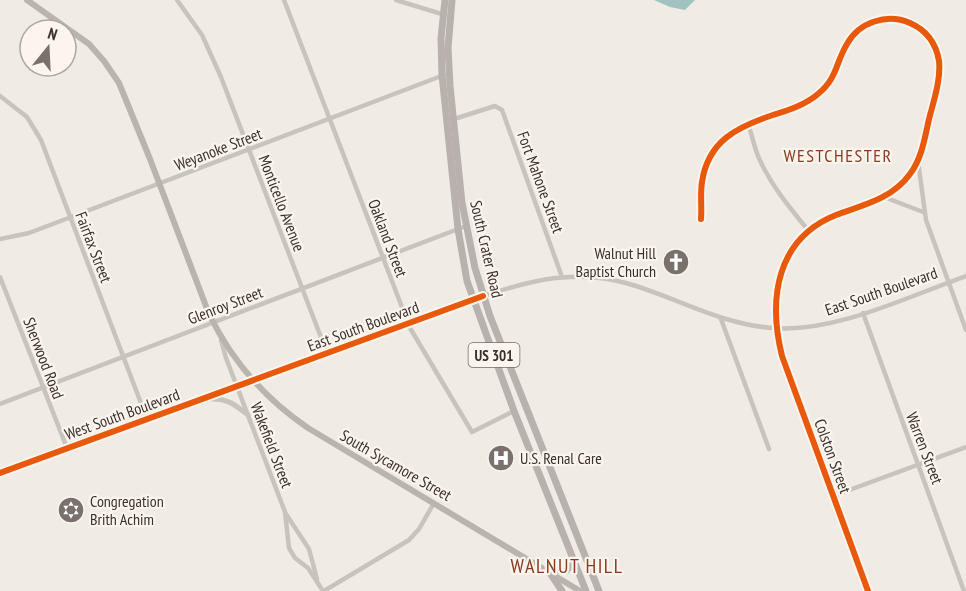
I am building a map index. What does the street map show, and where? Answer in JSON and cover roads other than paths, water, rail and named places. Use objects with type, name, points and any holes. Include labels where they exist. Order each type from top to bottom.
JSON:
[{"type":"main road","name":"South Sycamore Street","points":[[27,0],[78,35],[104,61],[125,95],[213,322],[244,372],[278,405],[308,428],[580,591]]},
{"type":"main road","name":"South Crater Road","points":[[445,0],[446,74],[458,229],[463,263],[473,300],[514,411],[586,591]]},
{"type":"main road","name":"South Crater Road","points":[[446,16],[452,0]]},
{"type":"main road","name":"South Crater Road","points":[[450,120],[466,226],[483,296],[598,591]]},
{"type":"main road","points":[[548,570],[566,571],[571,565],[572,556]]},
{"type":"main road","points":[[548,570],[562,591]]},
{"type":"street","name":"Monticello Avenue","points":[[177,0],[202,35],[211,53],[327,353]]},
{"type":"street","name":"Oakland Street","points":[[284,0],[408,323],[419,346],[471,432],[514,411]]},
{"type":"street","points":[[396,0],[446,16]]},
{"type":"street","points":[[701,219],[702,184],[710,158],[727,136],[748,124],[806,103],[820,92],[834,76],[848,41],[857,31],[870,23],[894,19],[911,24],[927,34],[934,45],[939,69],[932,108],[918,161],[906,180],[884,197],[835,216],[808,230],[788,206],[771,179],[758,156],[748,124]]},
{"type":"street","name":"Weyanoke Street","points":[[0,239],[29,233],[70,218],[446,74]]},
{"type":"street","name":"Fairfax Street","points":[[0,96],[20,110],[33,125],[48,155],[147,419]]},
{"type":"street","name":"Fort Mahone Street","points":[[450,120],[497,106],[502,110],[562,277]]},
{"type":"street","points":[[918,161],[924,212],[966,330]]},
{"type":"street","points":[[884,197],[924,212]]},
{"type":"street","name":"Glenroy Street","points":[[0,404],[466,226]]},
{"type":"street","name":"Colston Street","points":[[808,230],[789,251],[781,270],[777,296],[777,329],[782,357],[868,591]]},
{"type":"street","name":"East South Boulevard","points":[[253,381],[483,296],[538,280],[562,277],[601,278],[627,284],[721,319],[777,329],[820,325],[863,314],[966,276]]},
{"type":"street","name":"Sherwood Road","points":[[0,277],[67,448]]},
{"type":"street","name":"Warren Street","points":[[863,314],[964,591]]},
{"type":"street","points":[[721,319],[769,448]]},
{"type":"street","name":"South Sycamore Street","points":[[221,337],[237,386]]},
{"type":"street","name":"West South Boulevard","points":[[0,473],[253,381]]},
{"type":"street","name":"Wakefield Street","points":[[237,386],[285,512],[309,549],[318,583]]},
{"type":"street","points":[[203,399],[225,399],[248,415]]},
{"type":"street","points":[[833,496],[966,447]]},
{"type":"street","points":[[324,591],[409,540],[419,529],[434,503]]},
{"type":"street","name":"Wakefield Street","points":[[285,512],[289,548],[295,558],[308,568],[324,591]]},
{"type":"water","points":[[654,0],[695,0],[685,10]]},
{"type":"place","name":"Walnut Hill Baptist Church","points":[[676,262]]},
{"type":"place","name":"U.S. Renal Care","points":[[501,458]]},
{"type":"place","name":"Congregation Brith Achim","points":[[71,510]]},
{"type":"district","name":"WESTCHESTER","points":[[838,155]]},
{"type":"district","name":"WALNUT HILL","points":[[567,566]]}]
